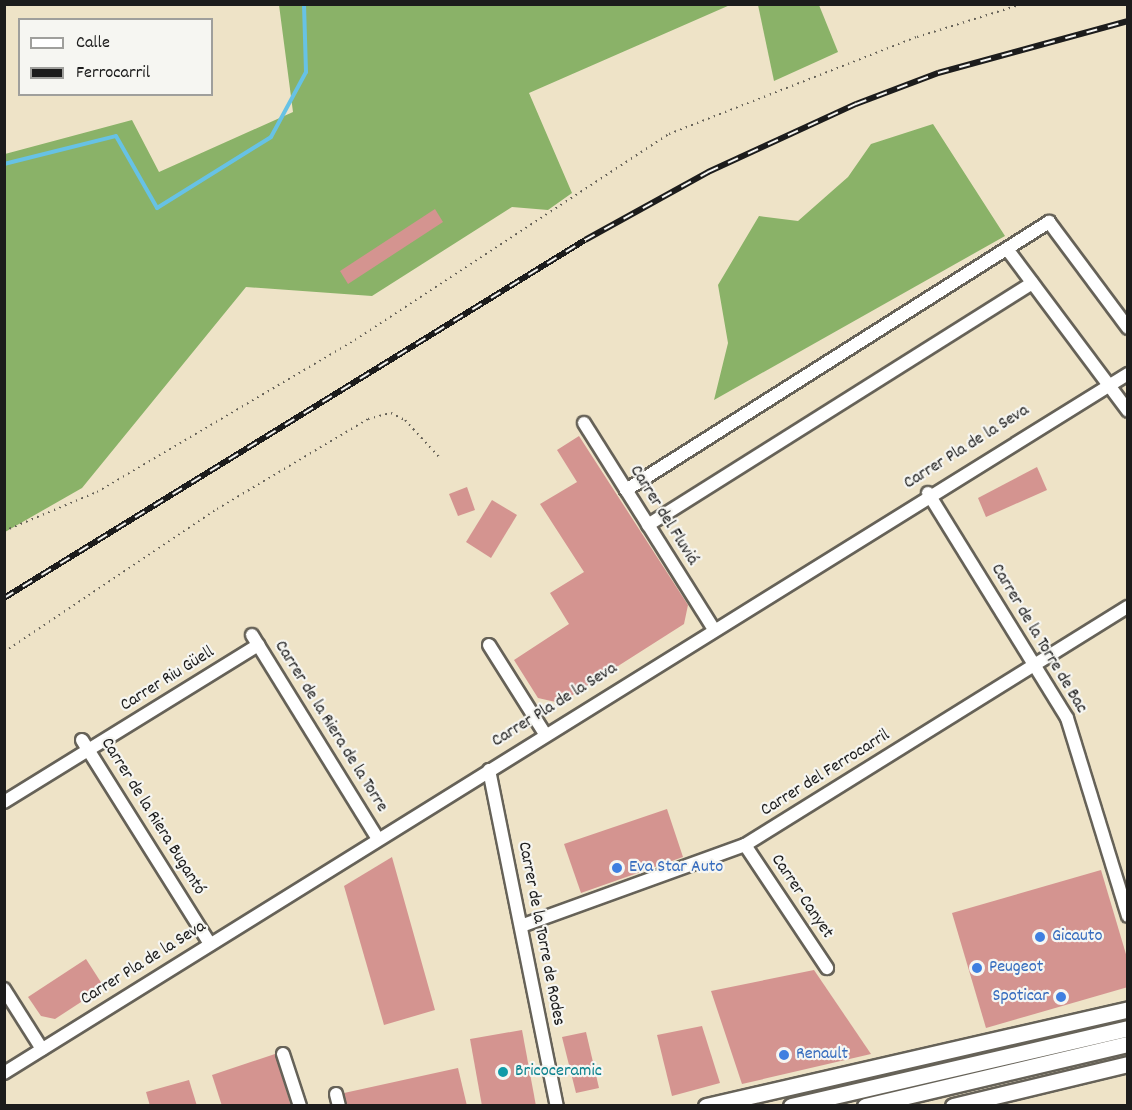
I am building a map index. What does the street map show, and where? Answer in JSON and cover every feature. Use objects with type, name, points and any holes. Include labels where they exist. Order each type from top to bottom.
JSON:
[{"type":"main road","points":[[706,1106],[1128,1009]]},
{"type":"main road","points":[[791,1106],[1128,1028]]},
{"type":"main road","points":[[865,1106],[1128,1044]]},
{"type":"main road","points":[[953,1106],[1128,1064]]},
{"type":"street","points":[[626,490],[1049,222],[1128,328]]},
{"type":"street","points":[[1007,249],[1128,411]]},
{"type":"street","points":[[648,525],[1032,283]]},
{"type":"street","name":"Carrer Pla de la Seva","points":[[4,1073],[928,493],[1128,374]]},
{"type":"street","name":"Carrer del Fluviá","points":[[584,423],[713,628]]},
{"type":"street","name":"Carrer de la Torre de Bac","points":[[928,493],[1035,664],[1078,745],[1128,916]]},
{"type":"street","name":"Carrer del Ferrocarril","points":[[521,926],[745,845],[1128,607]]},
{"type":"street","name":"Carrer Riu Güell","points":[[4,802],[85,745],[255,640]]},
{"type":"street","name":"Carrer de la Riera de la Torre","points":[[255,640],[378,839]]},
{"type":"street","points":[[489,645],[545,734]]},
{"type":"street","name":"Carrer de la Riera Bugantó","points":[[85,745],[210,944]]},
{"type":"street","name":"Carrer de la Torre de Rodes","points":[[489,770],[557,1106]]},
{"type":"street","name":"Carrer Canyet","points":[[745,845],[827,968]]},
{"type":"street","points":[[4,989],[42,1049]]},
{"type":"street","points":[[283,1054],[300,1106]]},
{"type":"path","points":[[4,531],[97,492],[355,340],[669,134],[907,40],[1023,4]]},
{"type":"path","points":[[4,652],[217,509],[368,419],[383,413],[405,420],[440,458]]},
{"type":"green space","points":[[279,5],[730,5],[529,93],[572,193],[548,210],[512,207],[372,296],[246,287],[82,488],[5,532],[5,154],[132,120],[159,172],[293,112]]},
{"type":"green space","points":[[758,5],[819,5],[838,52],[774,81]]},
{"type":"green space","points":[[933,124],[1005,236],[714,400],[728,343],[718,285],[759,216],[798,221],[848,177],[871,144]]},
{"type":"building","points":[[435,209],[443,222],[348,284],[340,271]]},
{"type":"building","points":[[579,436],[688,605],[684,624],[560,703],[538,698],[514,660],[569,624],[550,593],[584,572],[540,504],[577,482],[557,450]]},
{"type":"building","points":[[1037,467],[1047,490],[986,517],[978,498]]},
{"type":"building","points":[[467,487],[475,510],[458,516],[449,494]]},
{"type":"building","points":[[492,500],[517,515],[491,558],[466,542]]},
{"type":"building","points":[[667,809],[683,857],[581,893],[564,844]]},
{"type":"building","points":[[392,857],[435,1010],[384,1025],[344,886]]},
{"type":"building","name":"Gicauto","points":[[1101,870],[1128,961],[1128,987],[986,1028],[952,913]]},
{"type":"building","points":[[86,959],[104,987],[55,1019],[41,1016],[28,997]]},
{"type":"building","points":[[814,970],[871,1054],[742,1084],[711,991]]},
{"type":"building","points":[[702,1026],[720,1083],[672,1096],[657,1035]]},
{"type":"building","name":"Bricoceramic","points":[[522,1030],[536,1106],[482,1106],[470,1039]]},
{"type":"building","points":[[586,1032],[599,1088],[576,1093],[562,1037]]},
{"type":"building","points":[[275,1054],[291,1106],[222,1106],[212,1075]]},
{"type":"building","points":[[458,1068],[467,1106],[347,1106],[344,1093]]},
{"type":"building","points":[[189,1080],[197,1106],[150,1106],[146,1092]]},
{"type":"waterway","points":[[4,164],[116,136],[157,208],[271,137],[306,72],[304,4]]},
{"type":"railway","points":[[4,598],[585,240],[708,172],[856,104],[938,73],[1128,21]]},
{"type":"place","name":"Eva Star Auto","points":[[617,868]]},
{"type":"place","name":"Gicauto","points":[[1040,937]]},
{"type":"place","name":"Peugeot","points":[[977,968]]},
{"type":"place","name":"Spoticar","points":[[1061,997]]},
{"type":"place","name":"Renault","points":[[784,1055]]},
{"type":"place","name":"Bricoceramic","points":[[503,1072]]}]
